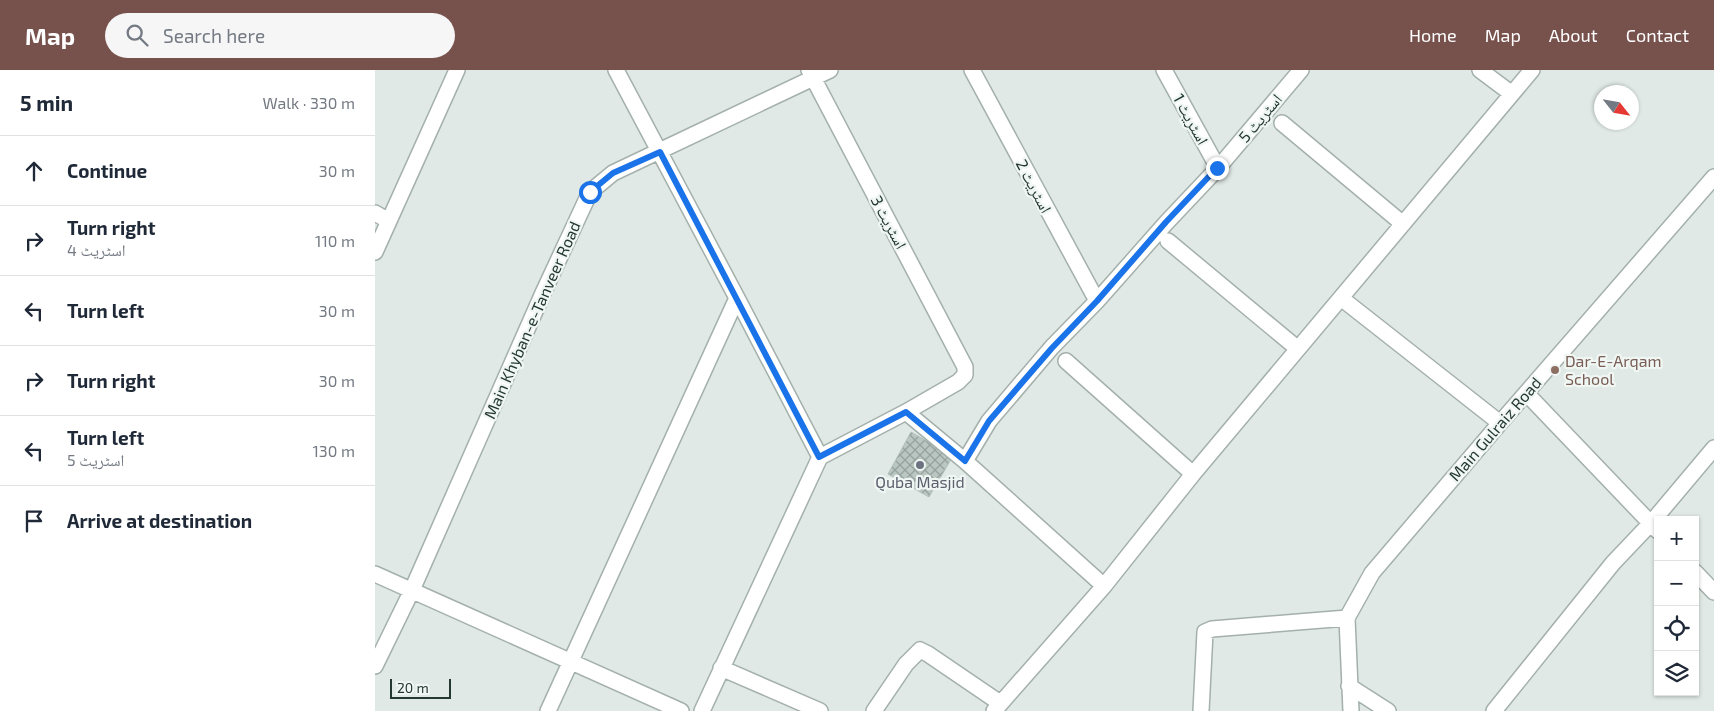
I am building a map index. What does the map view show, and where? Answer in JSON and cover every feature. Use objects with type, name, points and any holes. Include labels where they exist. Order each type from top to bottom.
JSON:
[{"type":"street","points":[[375,252],[457,70]]},
{"type":"street","points":[[616,70],[819,457]]},
{"type":"street","name":"Main Khyban-e-Tanveer Road","points":[[375,666],[412,590],[543,293],[590,192],[613,173],[660,152],[811,74],[830,70]]},
{"type":"street","name":"اسٹریٹ 2","points":[[972,70],[1097,301]]},
{"type":"street","name":"اسٹریٹ 1","points":[[1164,70],[1217,168]]},
{"type":"street","name":"اسٹریٹ 5","points":[[965,461],[989,421],[1052,348],[1217,168],[1301,70]]},
{"type":"street","points":[[1480,70],[1512,94]]},
{"type":"street","points":[[874,711],[906,664],[920,650],[928,654],[997,707],[1104,586],[1193,474],[1532,70]]},
{"type":"street","name":"اسٹریٹ 3","points":[[811,74],[965,367],[965,375],[958,382],[906,412]]},
{"type":"street","points":[[1282,123],[1403,224]]},
{"type":"street","name":"Main Gulraiz Road","points":[[1347,618],[1372,573],[1714,177]]},
{"type":"street","points":[[375,213],[389,220]]},
{"type":"street","points":[[1168,241],[1298,349]]},
{"type":"street","points":[[548,711],[737,298]]},
{"type":"street","points":[[1341,298],[1500,423]]},
{"type":"street","points":[[1065,361],[1193,474]]},
{"type":"street","points":[[1494,711],[1613,563],[1654,527],[1526,394]]},
{"type":"street","points":[[702,711],[819,457],[906,412],[965,461],[1104,586]]},
{"type":"street","points":[[1662,516],[1714,448]]},
{"type":"street","points":[[375,574],[681,711]]},
{"type":"street","points":[[1699,576],[1714,592]]},
{"type":"street","points":[[1201,711],[1205,632],[1212,629],[1347,618],[1351,711]]},
{"type":"street","points":[[721,668],[820,711]]},
{"type":"street","points":[[1349,686],[1388,711]]},
{"type":"building","name":"Quba Masjid","points":[[911,432],[953,456],[929,497],[888,474]]},
{"type":"place","name":"Dar-E-Arqam School","points":[[1555,370]]},
{"type":"place","name":"Quba Masjid","points":[[920,465]]},
{"type":"route","points":[[590,192],[613,173],[660,152],[819,457],[906,412],[965,461],[989,421],[1052,348],[1217,168]]}]
